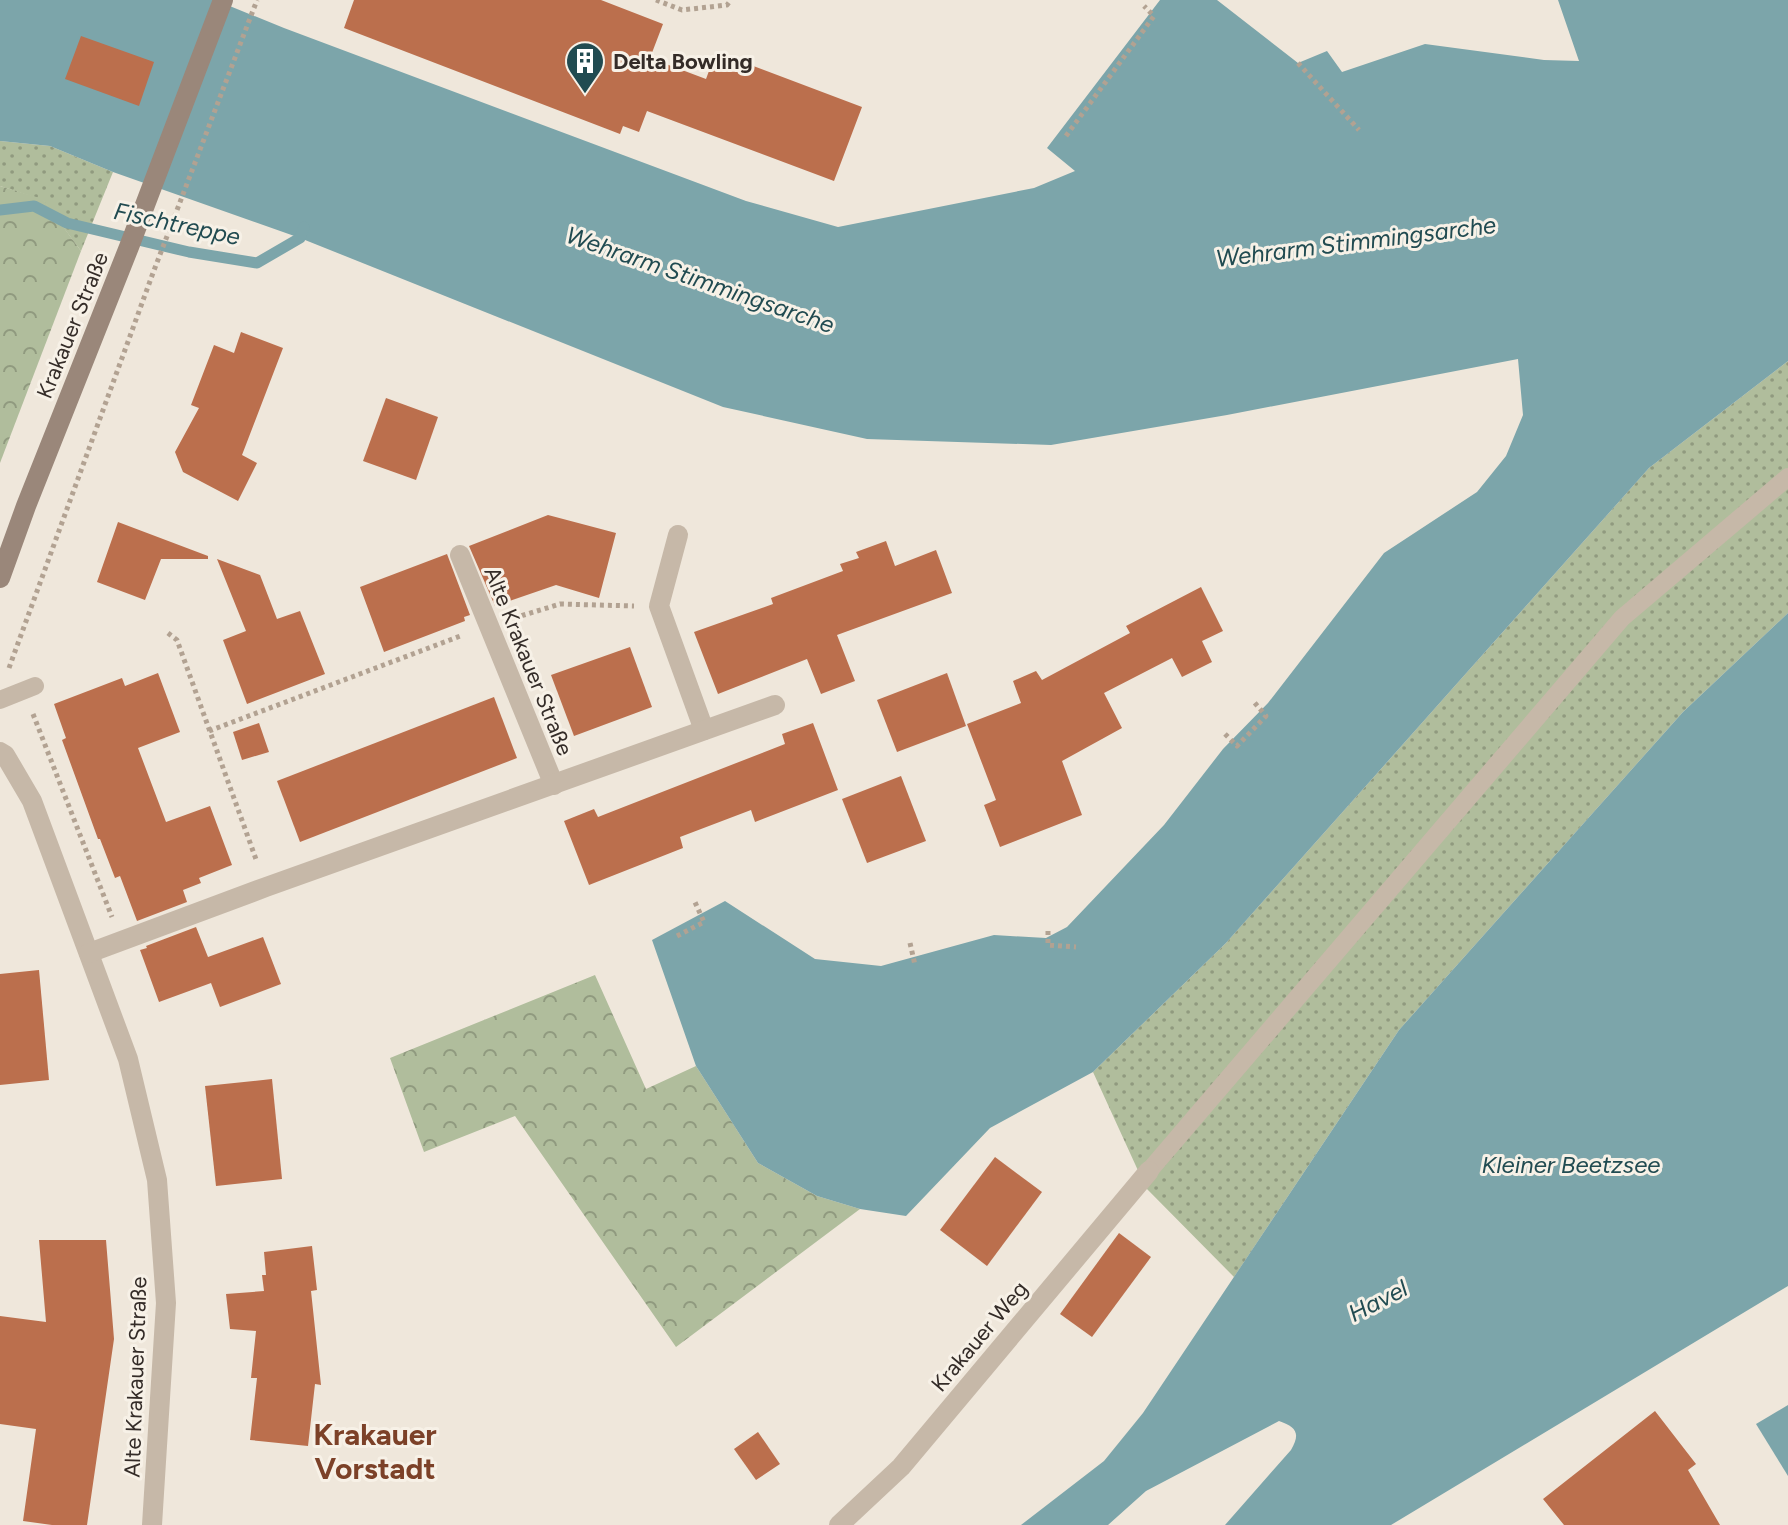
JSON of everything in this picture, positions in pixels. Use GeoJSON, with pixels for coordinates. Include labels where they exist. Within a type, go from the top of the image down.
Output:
{"type":"FeatureCollection","features":[{"type":"Feature","properties":{"kind":"main road","name":"Krakauer Straße"},"geometry":{"type":"LineString","coordinates":[[0,578],[223,0]]}},
{"type":"Feature","properties":{"kind":"street"},"geometry":{"type":"LineString","coordinates":[[678,535],[659,606],[704,730]]}},
{"type":"Feature","properties":{"kind":"street","name":"Alte Krakauer Straße"},"geometry":{"type":"LineString","coordinates":[[460,555],[554,785]]}},
{"type":"Feature","properties":{"kind":"street","name":"Alte Krakauer Straße"},"geometry":{"type":"LineString","coordinates":[[89,953],[775,705]]}},
{"type":"Feature","properties":{"kind":"street","name":"Alte Krakauer Straße"},"geometry":{"type":"LineString","coordinates":[[0,752],[5,755],[32,801],[128,1059],[157,1180],[166,1303],[152,1525]]}},
{"type":"Feature","properties":{"kind":"street","name":"Krakauer Weg"},"geometry":{"type":"LineString","coordinates":[[839,1525],[901,1467],[1149,1171]]}},
{"type":"Feature","properties":{"kind":"lane"},"geometry":{"type":"LineString","coordinates":[[1149,1171],[1622,618],[1788,477]]}},
{"type":"Feature","properties":{"kind":"lane"},"geometry":{"type":"LineString","coordinates":[[0,700],[30,688]]}},
{"type":"Feature","properties":{"kind":"path"},"geometry":{"type":"LineString","coordinates":[[5,677],[257,0]]}},
{"type":"Feature","properties":{"kind":"path"},"geometry":{"type":"LineString","coordinates":[[656,0],[682,10],[727,5],[731,0]]}},
{"type":"Feature","properties":{"kind":"path"},"geometry":{"type":"LineString","coordinates":[[1066,136],[1154,16],[1144,6]]}},
{"type":"Feature","properties":{"kind":"path"},"geometry":{"type":"LineString","coordinates":[[1298,63],[1359,130]]}},
{"type":"Feature","properties":{"kind":"path"},"geometry":{"type":"LineString","coordinates":[[488,625],[560,604],[659,606]]}},
{"type":"Feature","properties":{"kind":"path"},"geometry":{"type":"LineString","coordinates":[[168,633],[177,640],[266,887]]}},
{"type":"Feature","properties":{"kind":"path"},"geometry":{"type":"LineString","coordinates":[[209,731],[463,635]]}},
{"type":"Feature","properties":{"kind":"path"},"geometry":{"type":"LineString","coordinates":[[30,688],[121,941]]}},
{"type":"Feature","properties":{"kind":"path"},"geometry":{"type":"LineString","coordinates":[[1225,734],[1237,746],[1266,716],[1254,702]]}},
{"type":"Feature","properties":{"kind":"path"},"geometry":{"type":"LineString","coordinates":[[677,936],[704,922],[694,900]]}},
{"type":"Feature","properties":{"kind":"path"},"geometry":{"type":"LineString","coordinates":[[1048,931],[1048,945],[1076,947]]}},
{"type":"Feature","properties":{"kind":"path"},"geometry":{"type":"LineString","coordinates":[[910,943],[915,965]]}},
{"type":"Feature","properties":{"kind":"green space"},"geometry":{"type":"Polygon","coordinates":[[[0,141],[50,146],[113,172],[81,251],[43,200],[0,186],[0,141]]]}},
{"type":"Feature","properties":{"kind":"green space"},"geometry":{"type":"Polygon","coordinates":[[[0,186],[43,199],[81,251],[0,463],[0,186]]]}},
{"type":"Feature","properties":{"kind":"green space"},"geometry":{"type":"Polygon","coordinates":[[[1788,361],[1788,613],[1683,712],[1399,1030],[1234,1277],[1146,1188],[1093,1072],[1226,943],[1649,468],[1788,361]]]}},
{"type":"Feature","properties":{"kind":"green space"},"geometry":{"type":"Polygon","coordinates":[[[595,975],[646,1089],[696,1066],[758,1163],[817,1196],[860,1209],[676,1347],[515,1116],[424,1152],[390,1058],[595,975]]]}},
{"type":"Feature","properties":{"kind":"water","name":"Wehrarm Stimmingsarche"},"geometry":{"type":"Polygon","coordinates":[[[0,0],[215,0],[746,201],[838,227],[1034,188],[1075,171],[1047,148],[1160,0],[1217,0],[1298,63],[1327,51],[1342,72],[1425,44],[1544,60],[1579,61],[1558,0],[1788,0],[1788,361],[1649,468],[1226,943],[1093,1072],[990,1128],[906,1216],[860,1209],[817,1196],[758,1163],[696,1066],[652,940],[725,901],[815,959],[881,966],[994,935],[1046,938],[1067,927],[1164,825],[1223,749],[1268,703],[1384,553],[1477,492],[1506,456],[1523,415],[1518,359],[1051,445],[867,439],[723,407],[300,238],[113,172],[50,146],[0,141],[0,0]]]}},
{"type":"Feature","properties":{"kind":"water","name":"Kleiner Beetzsee"},"geometry":{"type":"Polygon","coordinates":[[[1788,613],[1788,1286],[1391,1525],[1225,1525],[1291,1450],[1296,1439],[1295,1431],[1279,1421],[1146,1491],[1108,1525],[1021,1525],[1104,1461],[1143,1413],[1399,1030],[1683,712],[1788,613]]]}},
{"type":"Feature","properties":{"kind":"water"},"geometry":{"type":"Polygon","coordinates":[[[1788,1405],[1788,1476],[1756,1424],[1788,1405]]]}},
{"type":"Feature","properties":{"kind":"building","name":"Delta Bowling"},"geometry":{"type":"Polygon","coordinates":[[[354,0],[601,0],[663,24],[650,58],[706,79],[716,52],[862,107],[834,181],[647,111],[639,132],[623,126],[620,134],[344,28],[354,0]]]}},
{"type":"Feature","properties":{"kind":"building"},"geometry":{"type":"Polygon","coordinates":[[[81,36],[154,62],[139,106],[65,79],[81,36]]]}},
{"type":"Feature","properties":{"kind":"building"},"geometry":{"type":"Polygon","coordinates":[[[241,332],[283,348],[242,455],[257,463],[238,501],[183,472],[175,452],[199,408],[191,405],[214,345],[234,353],[241,332]]]}},
{"type":"Feature","properties":{"kind":"building"},"geometry":{"type":"Polygon","coordinates":[[[386,398],[438,417],[416,480],[363,461],[386,398]]]}},
{"type":"Feature","properties":{"kind":"building"},"geometry":{"type":"Polygon","coordinates":[[[548,515],[616,533],[599,598],[556,585],[495,606],[469,546],[548,515]]]}},
{"type":"Feature","properties":{"kind":"building"},"geometry":{"type":"Polygon","coordinates":[[[118,522],[208,556],[208,559],[161,559],[145,600],[97,582],[118,522]]]}},
{"type":"Feature","properties":{"kind":"building"},"geometry":{"type":"Polygon","coordinates":[[[886,541],[895,566],[936,550],[952,593],[837,635],[855,681],[821,694],[807,659],[718,694],[694,632],[773,604],[771,598],[843,571],[840,564],[859,558],[856,552],[886,541]]]}},
{"type":"Feature","properties":{"kind":"building"},"geometry":{"type":"Polygon","coordinates":[[[447,554],[470,615],[464,617],[465,621],[384,652],[360,587],[447,554]]]}},
{"type":"Feature","properties":{"kind":"building"},"geometry":{"type":"Polygon","coordinates":[[[217,559],[260,575],[277,619],[300,611],[325,674],[247,704],[223,640],[246,631],[217,559]]]}},
{"type":"Feature","properties":{"kind":"building"},"geometry":{"type":"Polygon","coordinates":[[[1201,587],[1223,631],[1202,641],[1212,662],[1182,677],[1172,658],[1104,693],[1122,728],[1062,761],[1082,815],[1000,847],[984,805],[996,800],[967,724],[1021,703],[1013,681],[1036,671],[1042,680],[1130,633],[1126,626],[1201,587]]]}},
{"type":"Feature","properties":{"kind":"building"},"geometry":{"type":"Polygon","coordinates":[[[630,647],[652,707],[574,736],[551,675],[630,647]]]}},
{"type":"Feature","properties":{"kind":"building"},"geometry":{"type":"Polygon","coordinates":[[[158,673],[180,732],[138,748],[166,822],[210,806],[232,865],[199,878],[201,883],[183,890],[187,902],[137,921],[120,876],[115,878],[98,839],[62,740],[66,738],[54,704],[122,678],[125,686],[158,673]]]}},
{"type":"Feature","properties":{"kind":"building"},"geometry":{"type":"Polygon","coordinates":[[[947,673],[966,726],[897,752],[877,700],[947,673]]]}},
{"type":"Feature","properties":{"kind":"building"},"geometry":{"type":"Polygon","coordinates":[[[494,697],[517,758],[300,842],[277,781],[494,697]]]}},
{"type":"Feature","properties":{"kind":"building"},"geometry":{"type":"Polygon","coordinates":[[[259,723],[269,752],[242,760],[233,732],[259,723]]]}},
{"type":"Feature","properties":{"kind":"building"},"geometry":{"type":"Polygon","coordinates":[[[813,723],[838,790],[755,822],[751,810],[680,837],[683,848],[589,885],[564,821],[594,809],[598,817],[785,744],[782,734],[813,723]]]}},
{"type":"Feature","properties":{"kind":"building"},"geometry":{"type":"Polygon","coordinates":[[[901,776],[926,841],[867,863],[842,799],[901,776]]]}},
{"type":"Feature","properties":{"kind":"building"},"geometry":{"type":"Polygon","coordinates":[[[196,927],[208,957],[263,937],[281,984],[220,1007],[211,983],[159,1002],[140,950],[196,927]]]}},
{"type":"Feature","properties":{"kind":"building"},"geometry":{"type":"Polygon","coordinates":[[[39,970],[49,1080],[0,1085],[0,974],[39,970]]]}},
{"type":"Feature","properties":{"kind":"building"},"geometry":{"type":"Polygon","coordinates":[[[272,1079],[282,1179],[216,1186],[205,1086],[272,1079]]]}},
{"type":"Feature","properties":{"kind":"building"},"geometry":{"type":"Polygon","coordinates":[[[995,1157],[1042,1192],[987,1266],[940,1230],[995,1157]]]}},
{"type":"Feature","properties":{"kind":"building"},"geometry":{"type":"Polygon","coordinates":[[[1119,1233],[1151,1257],[1092,1337],[1060,1314],[1119,1233]]]}},
{"type":"Feature","properties":{"kind":"building"},"geometry":{"type":"Polygon","coordinates":[[[39,1240],[106,1240],[114,1339],[87,1525],[23,1521],[36,1429],[0,1424],[0,1316],[46,1322],[39,1240]]]}},
{"type":"Feature","properties":{"kind":"building"},"geometry":{"type":"Polygon","coordinates":[[[312,1246],[317,1290],[311,1291],[321,1385],[315,1384],[308,1446],[250,1440],[257,1378],[251,1378],[256,1331],[230,1329],[226,1294],[264,1291],[264,1252],[312,1246]]]}},
{"type":"Feature","properties":{"kind":"building"},"geometry":{"type":"Polygon","coordinates":[[[1655,1411],[1696,1464],[1688,1470],[1720,1525],[1564,1525],[1543,1499],[1655,1411]]]}},
{"type":"Feature","properties":{"kind":"building"},"geometry":{"type":"Polygon","coordinates":[[[758,1432],[780,1464],[756,1480],[734,1449],[758,1432]]]}},
{"type":"Feature","properties":{"kind":"waterway","name":"Fischtreppe"},"geometry":{"type":"LineString","coordinates":[[0,210],[34,206],[67,223],[189,252],[257,263],[300,238],[304,227]]}},
{"type":"Feature","properties":{"kind":"place","name":"Delta Bowling"},"geometry":{"type":"Point","coordinates":[585,95]}},
{"type":"Feature","properties":{"kind":"district","name":"Krakauer Vorstadt"},"geometry":{"type":"Point","coordinates":[375,1452]}},
{"type":"Feature","properties":{"kind":"water label","name":"Havel"},"geometry":{"type":"Point","coordinates":[1378,1301]}}]}
